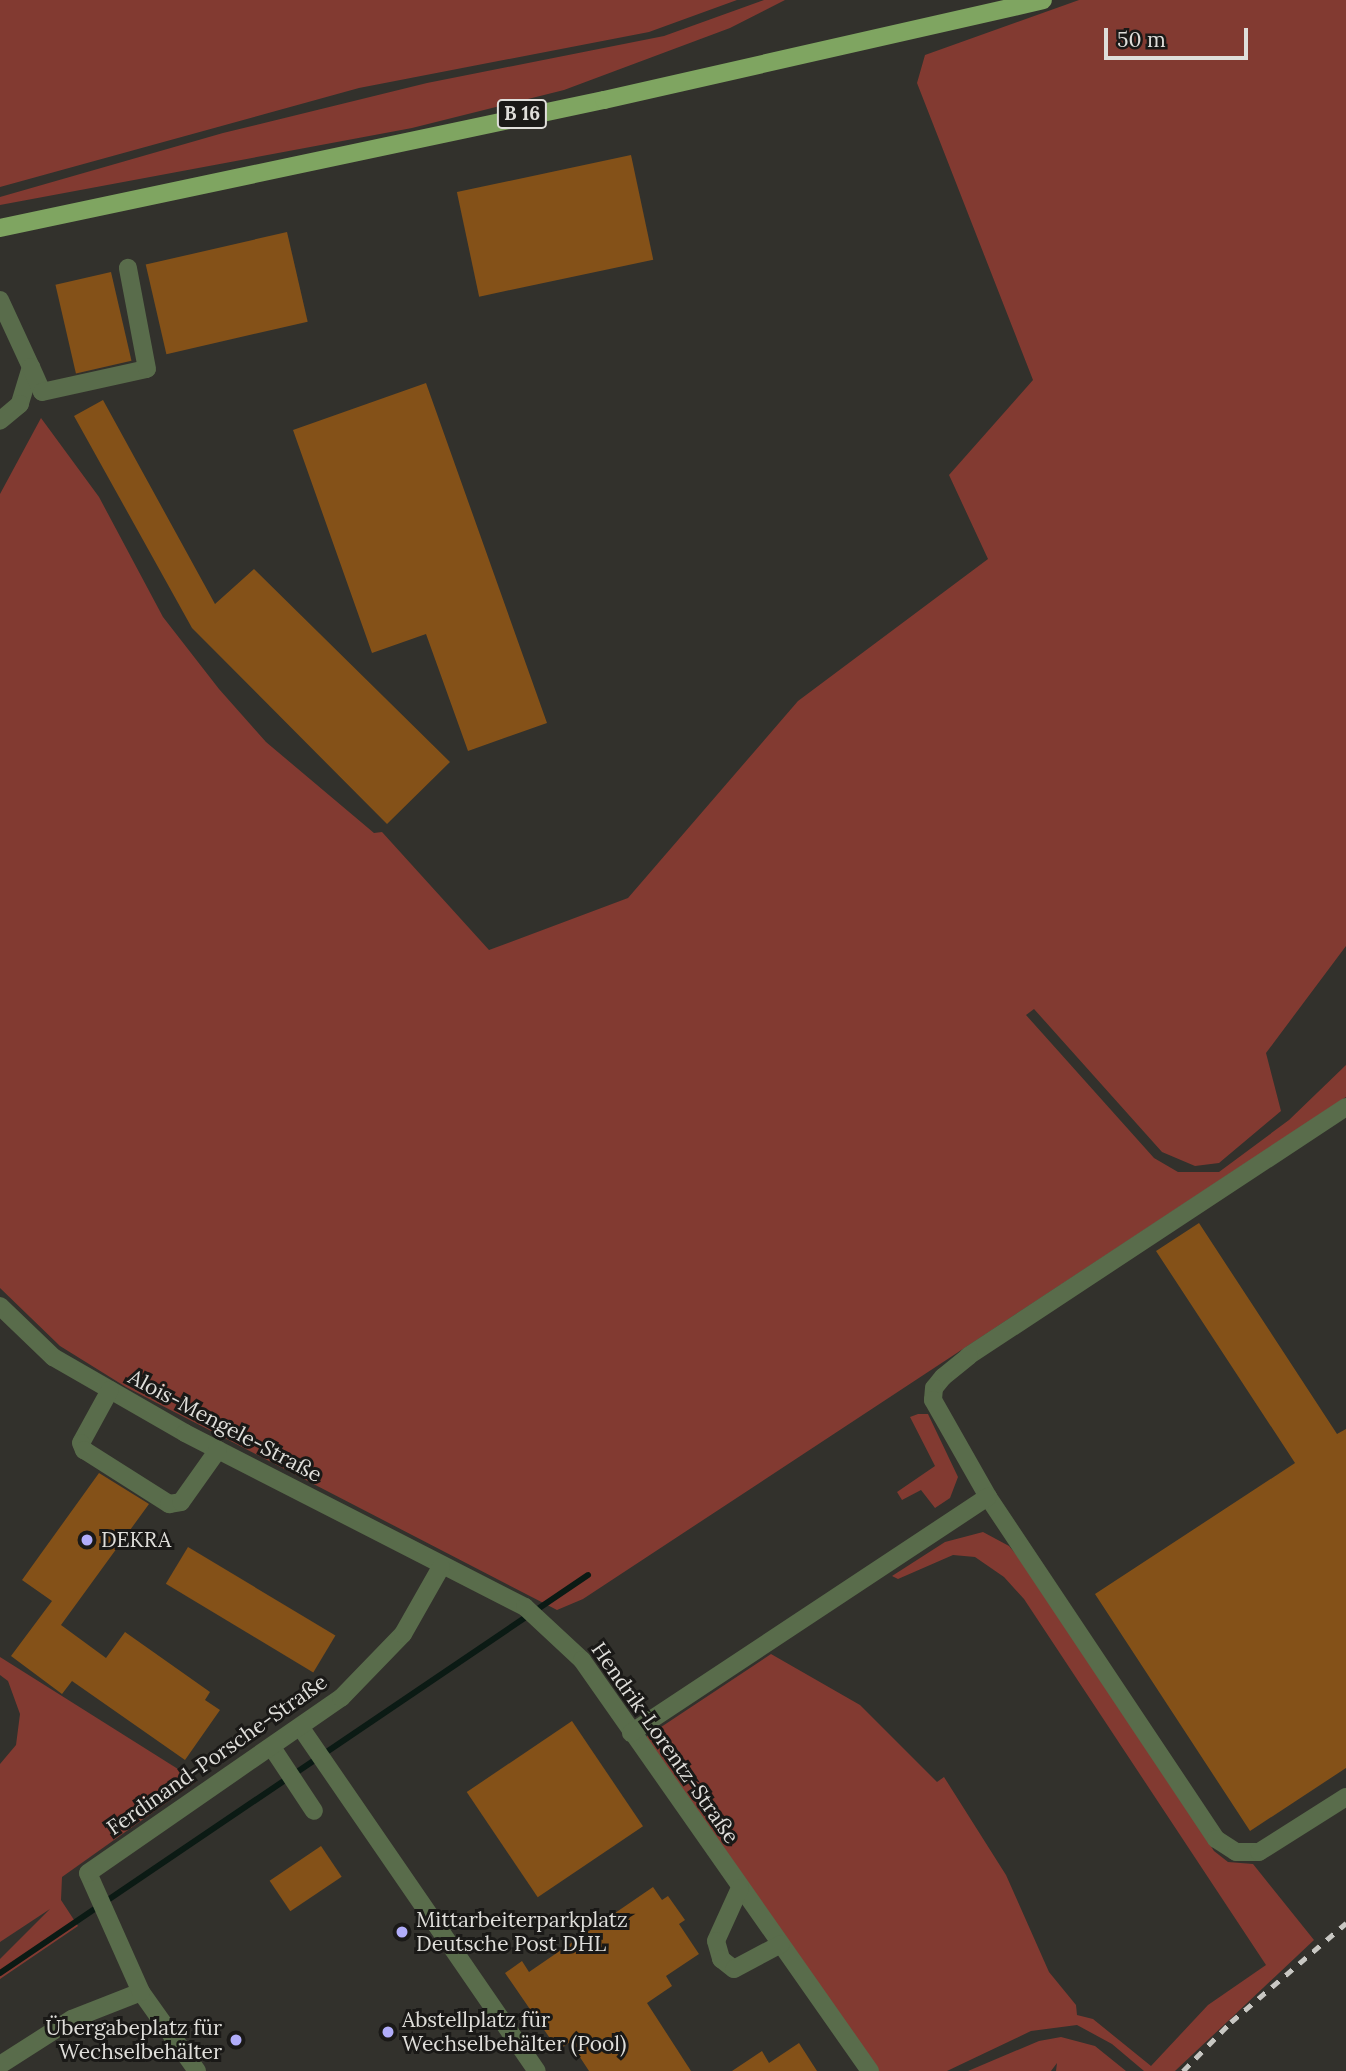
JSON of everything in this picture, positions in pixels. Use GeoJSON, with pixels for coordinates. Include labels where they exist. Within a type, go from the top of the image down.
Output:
{"type":"FeatureCollection","features":[{"type":"Feature","properties":{"kind":"main road","name":"B 16"},"geometry":{"type":"LineString","coordinates":[[0,228],[504,117],[604,100],[1043,0]]}},
{"type":"Feature","properties":{"kind":"street"},"geometry":{"type":"LineString","coordinates":[[0,300],[42,391],[147,369],[128,268]]}},
{"type":"Feature","properties":{"kind":"street"},"geometry":{"type":"LineString","coordinates":[[0,421],[20,404],[31,367]]}},
{"type":"Feature","properties":{"kind":"street"},"geometry":{"type":"LineString","coordinates":[[1346,1107],[969,1356],[943,1377],[934,1388],[933,1400],[988,1497],[1216,1839],[1228,1849],[1259,1852],[1346,1797]]}},
{"type":"Feature","properties":{"kind":"street","name":"Alois-Mengele-Straße"},"geometry":{"type":"LineString","coordinates":[[0,1306],[53,1357],[218,1450],[441,1567]]}},
{"type":"Feature","properties":{"kind":"street"},"geometry":{"type":"LineString","coordinates":[[110,1390],[81,1443],[84,1450],[169,1504],[181,1503],[218,1450]]}},
{"type":"Feature","properties":{"kind":"street"},"geometry":{"type":"LineString","coordinates":[[631,1733],[988,1497]]}},
{"type":"Feature","properties":{"kind":"street","name":"Ferdinand-Porsche-Straße"},"geometry":{"type":"LineString","coordinates":[[141,1992],[88,1873],[273,1749],[341,1698],[403,1634],[441,1567]]}},
{"type":"Feature","properties":{"kind":"street","name":"Hendrik-Lorentz-Straße"},"geometry":{"type":"LineString","coordinates":[[441,1567],[525,1607],[582,1660],[870,2071]]}},
{"type":"Feature","properties":{"kind":"street"},"geometry":{"type":"LineString","coordinates":[[301,1728],[537,2071]]}},
{"type":"Feature","properties":{"kind":"street"},"geometry":{"type":"LineString","coordinates":[[273,1749],[314,1811]]}},
{"type":"Feature","properties":{"kind":"street"},"geometry":{"type":"LineString","coordinates":[[740,1888],[716,1941],[721,1959],[734,1969],[781,1944]]}},
{"type":"Feature","properties":{"kind":"street"},"geometry":{"type":"LineString","coordinates":[[0,2065],[72,2019],[141,1992],[197,2071]]}},
{"type":"Feature","properties":{"kind":"shaded area"},"geometry":{"type":"Polygon","coordinates":[[[0,0],[737,0],[649,32],[359,88],[0,187],[0,0]]]}},
{"type":"Feature","properties":{"kind":"shaded area"},"geometry":{"type":"Polygon","coordinates":[[[764,0],[785,0],[730,28],[564,90],[412,128],[0,205],[0,197],[223,133],[427,83],[664,36],[764,0]]]}},
{"type":"Feature","properties":{"kind":"shaded area"},"geometry":{"type":"Polygon","coordinates":[[[1079,0],[1346,0],[1346,946],[1266,1053],[1281,1111],[1219,1163],[1195,1166],[1162,1152],[1034,1009],[1026,1015],[1154,1158],[1178,1172],[1219,1172],[1289,1120],[1346,1065],[1346,1097],[583,1599],[557,1610],[126,1387],[60,1346],[0,1288],[0,494],[41,418],[99,497],[163,617],[219,689],[266,742],[374,833],[382,832],[489,950],[628,898],[798,701],[988,559],[949,475],[1033,380],[917,83],[925,55],[1079,0]]]}},
{"type":"Feature","properties":{"kind":"shaded area"},"geometry":{"type":"Polygon","coordinates":[[[928,1414],[958,1477],[950,1498],[935,1508],[921,1490],[902,1500],[897,1492],[935,1466],[910,1417],[928,1414]]]}},
{"type":"Feature","properties":{"kind":"shaded area"},"geometry":{"type":"Polygon","coordinates":[[[983,1532],[1009,1546],[1031,1572],[1214,1851],[1228,1862],[1253,1864],[1314,1940],[1175,2071],[1144,2071],[1112,2044],[1077,2025],[1031,2031],[947,2071],[879,2071],[646,1737],[771,1654],[860,1705],[937,1782],[944,1777],[1006,1875],[1049,1972],[1076,2005],[1077,2015],[1093,2019],[1151,2066],[1208,2005],[1266,1965],[1024,1599],[1004,1577],[975,1557],[953,1555],[898,1579],[892,1576],[945,1542],[983,1532]]]}},
{"type":"Feature","properties":{"kind":"shaded area"},"geometry":{"type":"Polygon","coordinates":[[[0,1657],[197,1781],[62,1877],[61,1900],[78,1926],[0,1979],[0,1959],[50,1909],[0,1942],[0,1764],[16,1745],[20,1714],[8,1681],[0,1675],[0,1657]]]}},
{"type":"Feature","properties":{"kind":"shaded area"},"geometry":{"type":"Polygon","coordinates":[[[1061,2037],[1095,2046],[1126,2071],[1056,2071],[1057,2063],[1051,2071],[968,2071],[1039,2041],[1061,2037]]]}},
{"type":"Feature","properties":{"kind":"building"},"geometry":{"type":"Polygon","coordinates":[[[631,155],[653,260],[479,297],[457,192],[631,155]]]}},
{"type":"Feature","properties":{"kind":"building"},"geometry":{"type":"Polygon","coordinates":[[[287,232],[308,322],[166,354],[146,265],[287,232]]]}},
{"type":"Feature","properties":{"kind":"building"},"geometry":{"type":"Polygon","coordinates":[[[111,272],[131,361],[76,373],[55,285],[111,272]]]}},
{"type":"Feature","properties":{"kind":"building"},"geometry":{"type":"Polygon","coordinates":[[[426,383],[547,723],[468,751],[426,634],[372,653],[293,430],[426,383]]]}},
{"type":"Feature","properties":{"kind":"building"},"geometry":{"type":"Polygon","coordinates":[[[103,400],[215,604],[254,569],[450,762],[387,824],[192,628],[74,416],[103,400]]]}},
{"type":"Feature","properties":{"kind":"building"},"geometry":{"type":"Polygon","coordinates":[[[1199,1223],[1337,1434],[1346,1429],[1346,1768],[1250,1831],[1095,1594],[1295,1463],[1156,1251],[1199,1223]]]}},
{"type":"Feature","properties":{"kind":"building"},"geometry":{"type":"Polygon","coordinates":[[[99,1473],[149,1504],[61,1625],[106,1658],[125,1632],[210,1692],[205,1700],[220,1710],[185,1760],[72,1681],[62,1694],[11,1656],[52,1601],[22,1580],[99,1473]]]}},
{"type":"Feature","properties":{"kind":"building"},"geometry":{"type":"Polygon","coordinates":[[[188,1547],[335,1636],[313,1672],[166,1584],[188,1547]]]}},
{"type":"Feature","properties":{"kind":"building"},"geometry":{"type":"Polygon","coordinates":[[[572,1721],[643,1826],[538,1897],[467,1792],[572,1721]]]}},
{"type":"Feature","properties":{"kind":"building"},"geometry":{"type":"Polygon","coordinates":[[[321,1846],[342,1877],[290,1911],[270,1881],[321,1846]]]}},
{"type":"Feature","properties":{"kind":"building"},"geometry":{"type":"Polygon","coordinates":[[[653,1887],[662,1900],[668,1896],[685,1920],[679,1924],[699,1954],[666,1976],[672,1986],[647,2003],[691,2071],[589,2071],[570,2042],[558,2050],[505,1973],[522,1961],[529,1972],[653,1887]]]}},
{"type":"Feature","properties":{"kind":"building"},"geometry":{"type":"Polygon","coordinates":[[[799,2043],[817,2071],[732,2071],[762,2051],[769,2063],[799,2043]]]}},
{"type":"Feature","properties":{"kind":"waterway"},"geometry":{"type":"LineString","coordinates":[[0,1973],[588,1575]]}},
{"type":"Feature","properties":{"kind":"railway"},"geometry":{"type":"LineString","coordinates":[[1183,2071],[1231,2022],[1346,1923]]}},
{"type":"Feature","properties":{"kind":"place","name":"DEKRA"},"geometry":{"type":"Point","coordinates":[87,1540]}},
{"type":"Feature","properties":{"kind":"place","name":"Mittarbeiterparkplatz Deutsche Post DHL"},"geometry":{"type":"Point","coordinates":[402,1932]}},
{"type":"Feature","properties":{"kind":"place","name":"Abstellplatz für Wechselbehälter (Pool)"},"geometry":{"type":"Point","coordinates":[388,2032]}},
{"type":"Feature","properties":{"kind":"place","name":"Übergabeplatz für Wechselbehälter"},"geometry":{"type":"Point","coordinates":[236,2040]}}]}
